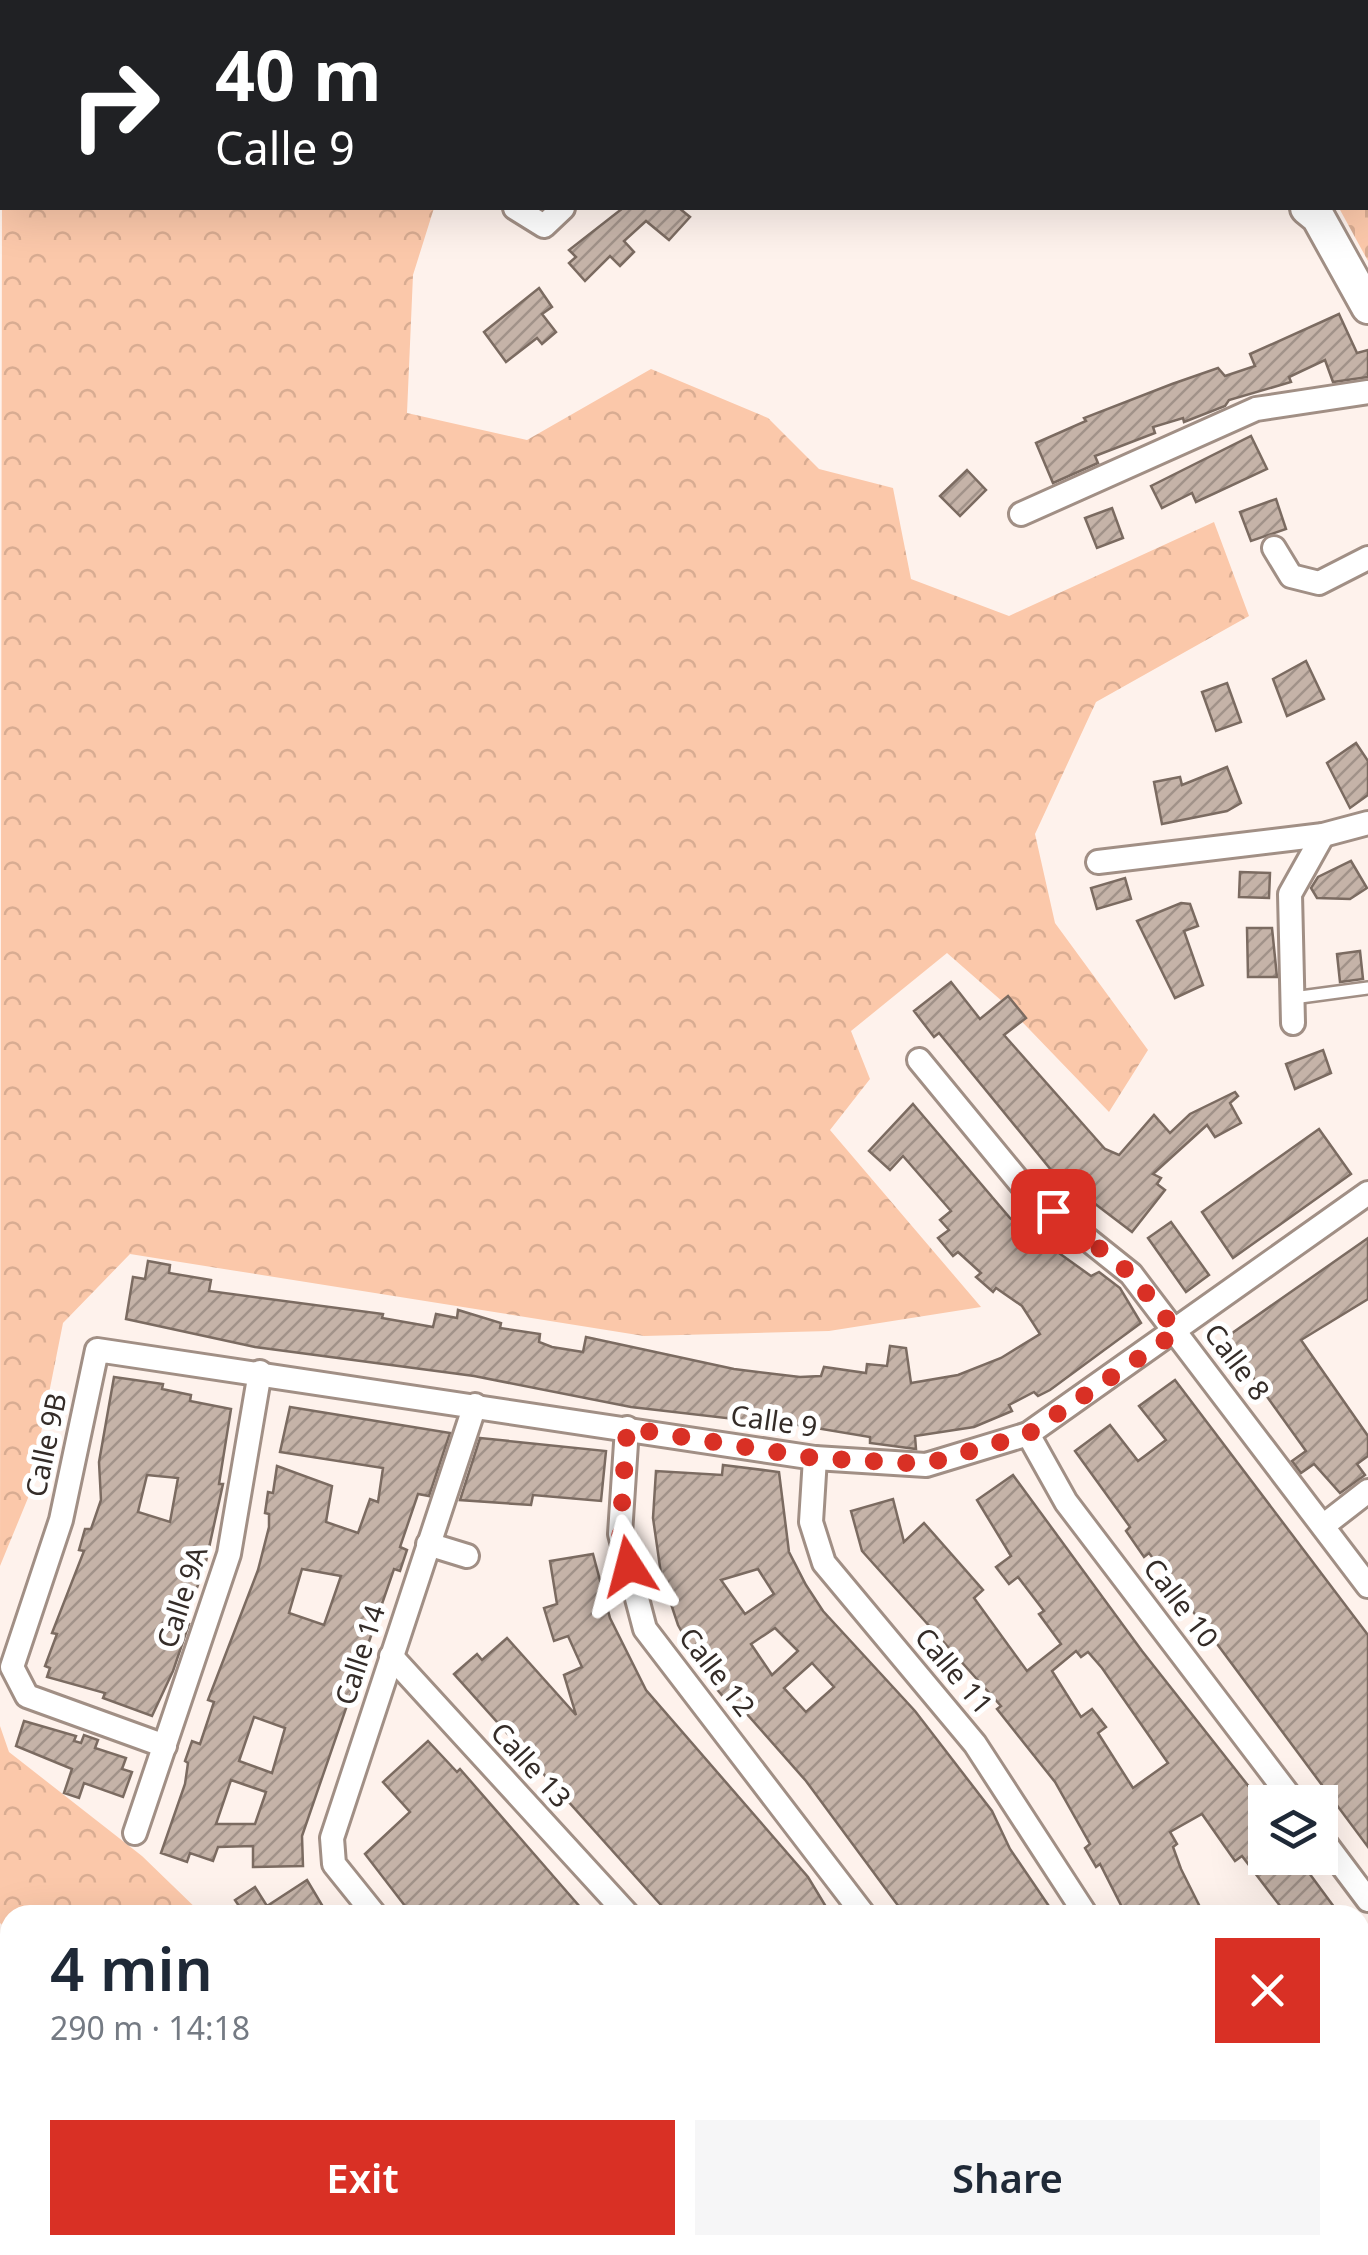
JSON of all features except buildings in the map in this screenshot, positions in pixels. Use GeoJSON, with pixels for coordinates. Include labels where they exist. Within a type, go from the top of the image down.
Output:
{"type":"FeatureCollection","features":[{"type":"Feature","properties":{"kind":"street"},"geometry":{"type":"LineString","coordinates":[[518,210],[544,226],[561,210]]}},
{"type":"Feature","properties":{"kind":"street"},"geometry":{"type":"LineString","coordinates":[[1309,210],[1318,218],[1368,307]]}},
{"type":"Feature","properties":{"kind":"street"},"geometry":{"type":"LineString","coordinates":[[1021,514],[1256,408],[1368,392]]}},
{"type":"Feature","properties":{"kind":"street"},"geometry":{"type":"LineString","coordinates":[[1274,548],[1291,576],[1320,583],[1368,558]]}},
{"type":"Feature","properties":{"kind":"street"},"geometry":{"type":"LineString","coordinates":[[1098,862],[1323,835],[1368,823]]}},
{"type":"Feature","properties":{"kind":"street"},"geometry":{"type":"LineString","coordinates":[[1293,1022],[1290,894],[1323,835]]}},
{"type":"Feature","properties":{"kind":"street","name":"Calle 8"},"geometry":{"type":"LineString","coordinates":[[919,1060],[1026,1190],[1131,1274],[1368,1586]]}},
{"type":"Feature","properties":{"kind":"street","name":"Calle 9"},"geometry":{"type":"LineString","coordinates":[[96,1350],[814,1458],[926,1464],[1028,1434],[1368,1193]]}},
{"type":"Feature","properties":{"kind":"street","name":"Calle 9B"},"geometry":{"type":"LineString","coordinates":[[96,1350],[61,1520],[12,1667],[27,1696],[165,1746]]}},
{"type":"Feature","properties":{"kind":"street","name":"Calle 9A"},"geometry":{"type":"LineString","coordinates":[[136,1834],[229,1554],[260,1372]]}},
{"type":"Feature","properties":{"kind":"street","name":"Calle 14"},"geometry":{"type":"LineString","coordinates":[[367,1905],[334,1864],[332,1838],[476,1405]]}},
{"type":"Feature","properties":{"kind":"street","name":"Calle 12"},"geometry":{"type":"LineString","coordinates":[[627,1428],[620,1534],[646,1629],[856,1905]]}},
{"type":"Feature","properties":{"kind":"street","name":"Calle 10"},"geometry":{"type":"LineString","coordinates":[[1028,1434],[1066,1502],[1281,1785]]}},
{"type":"Feature","properties":{"kind":"street","name":"Calle 11"},"geometry":{"type":"LineString","coordinates":[[814,1458],[811,1522],[824,1562],[975,1744],[1080,1905]]}},
{"type":"Feature","properties":{"kind":"street"},"geometry":{"type":"LineString","coordinates":[[1323,1526],[1368,1491]]}},
{"type":"Feature","properties":{"kind":"street"},"geometry":{"type":"LineString","coordinates":[[428,1544],[467,1556]]}},
{"type":"Feature","properties":{"kind":"street","name":"Calle 13"},"geometry":{"type":"LineString","coordinates":[[391,1656],[619,1905]]}},
{"type":"Feature","properties":{"kind":"street"},"geometry":{"type":"LineString","coordinates":[[1338,1860],[1368,1900]]}},
{"type":"Feature","properties":{"kind":"lane"},"geometry":{"type":"LineString","coordinates":[[1292,998],[1368,988]]}},
{"type":"Feature","properties":{"kind":"green space"},"geometry":{"type":"Polygon","coordinates":[[[2,210],[433,210],[413,275],[407,413],[527,440],[651,369],[768,418],[819,469],[893,488],[911,579],[1009,616],[1214,522],[1249,616],[1096,702],[1035,834],[1055,923],[1148,1050],[1109,1112],[1003,1002],[947,953],[851,1031],[870,1079],[830,1130],[981,1307],[829,1331],[644,1336],[130,1254],[63,1323],[28,1498],[0,1566],[2,210]]]}},
{"type":"Feature","properties":{"kind":"green space"},"geometry":{"type":"Polygon","coordinates":[[[1340,210],[1368,210],[1368,261],[1340,210]]]}},
{"type":"Feature","properties":{"kind":"green space"},"geometry":{"type":"Polygon","coordinates":[[[0,1726],[9,1752],[142,1856],[193,1905],[0,1905],[0,1726]]]}},
{"type":"Feature","properties":{"kind":"route"},"geometry":{"type":"LineString","coordinates":[[629,1566],[620,1534],[627,1428],[814,1458],[926,1464],[1028,1434],[1177,1332],[1131,1274],[1053,1211]]}}]}
